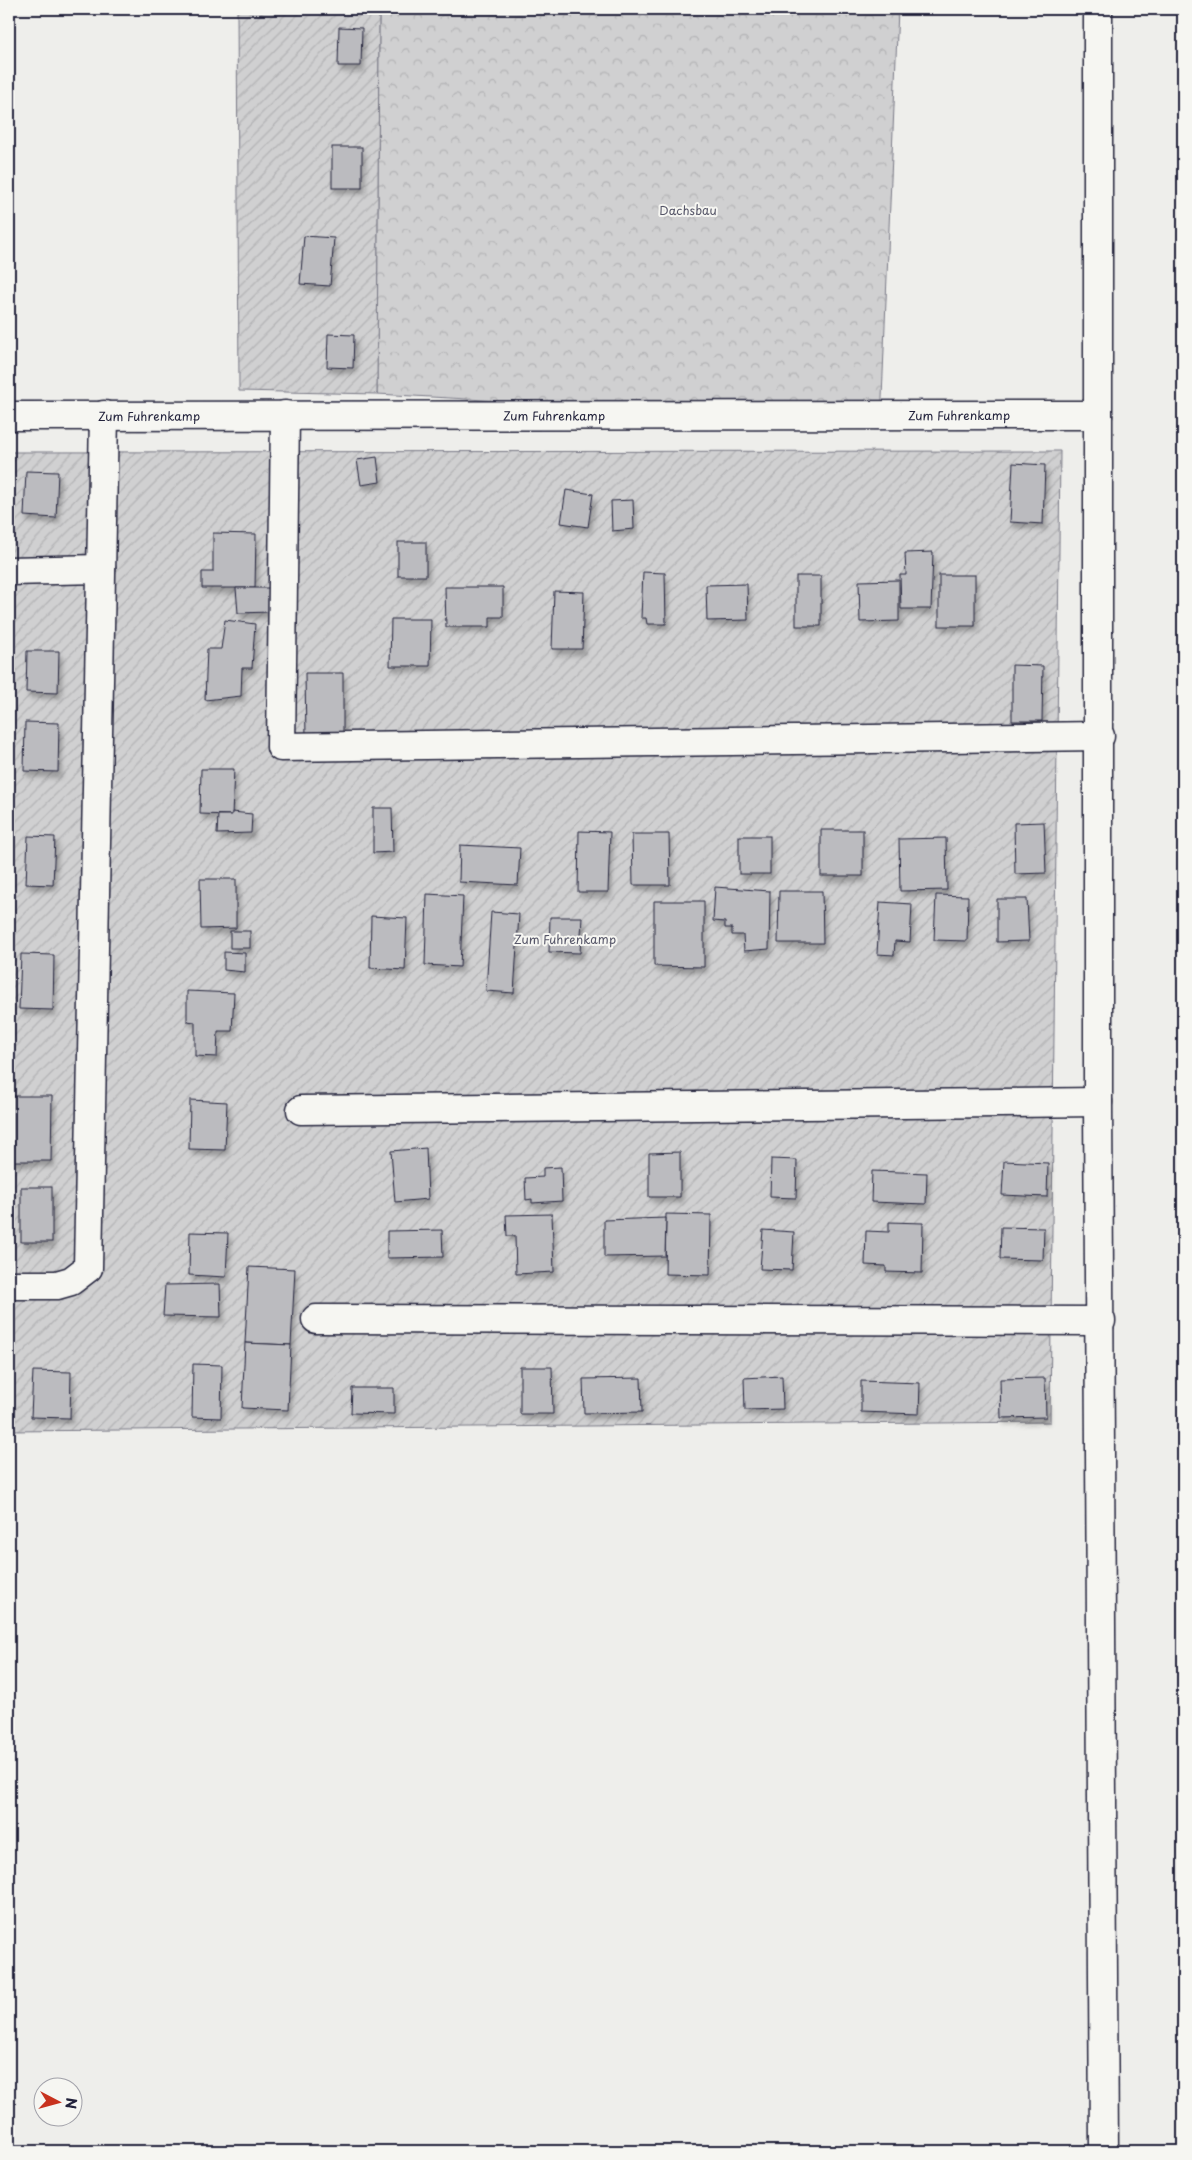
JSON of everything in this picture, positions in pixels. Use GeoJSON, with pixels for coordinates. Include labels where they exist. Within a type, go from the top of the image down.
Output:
{"type":"FeatureCollection","features":[{"type":"Feature","properties":{"kind":"street"},"geometry":{"type":"LineString","coordinates":[[1098,9],[1100,736],[1098,1102],[1101,1321],[1104,2151]]}},
{"type":"Feature","properties":{"kind":"street"},"geometry":{"type":"LineString","coordinates":[[285,415],[281,747],[1100,736]]}},
{"type":"Feature","properties":{"kind":"street","name":"Zum Fuhrenkamp"},"geometry":{"type":"LineString","coordinates":[[9,416],[1098,415]]}},
{"type":"Feature","properties":{"kind":"street"},"geometry":{"type":"LineString","coordinates":[[9,1285],[57,1285],[71,1280],[88,1268],[104,416]]}},
{"type":"Feature","properties":{"kind":"street"},"geometry":{"type":"LineString","coordinates":[[9,571],[101,570]]}},
{"type":"Feature","properties":{"kind":"street"},"geometry":{"type":"LineString","coordinates":[[301,1110],[1098,1102]]}},
{"type":"Feature","properties":{"kind":"street"},"geometry":{"type":"LineString","coordinates":[[316,1319],[1101,1321]]}},
{"type":"Feature","properties":{"kind":"green space"},"geometry":{"type":"Polygon","coordinates":[[[237,9],[379,9],[377,394],[239,391],[237,9]]]}},
{"type":"Feature","properties":{"kind":"green space","name":"Dachsbau"},"geometry":{"type":"Polygon","coordinates":[[[379,9],[898,9],[881,422],[377,394],[379,9]]]}},
{"type":"Feature","properties":{"kind":"green space","name":"Zum Fuhrenkamp"},"geometry":{"type":"Polygon","coordinates":[[[1060,451],[1050,1422],[9,1431],[9,452],[1060,451]]]}},
{"type":"Feature","properties":{"kind":"building"},"geometry":{"type":"Polygon","coordinates":[[[339,27],[362,28],[361,66],[338,66],[339,27]]]}},
{"type":"Feature","properties":{"kind":"building"},"geometry":{"type":"Polygon","coordinates":[[[332,147],[362,147],[362,188],[332,188],[332,147]]]}},
{"type":"Feature","properties":{"kind":"building"},"geometry":{"type":"Polygon","coordinates":[[[304,236],[334,238],[330,286],[300,284],[304,236]]]}},
{"type":"Feature","properties":{"kind":"building"},"geometry":{"type":"Polygon","coordinates":[[[328,334],[354,335],[353,368],[327,367],[328,334]]]}},
{"type":"Feature","properties":{"kind":"building"},"geometry":{"type":"Polygon","coordinates":[[[377,457],[380,482],[361,485],[357,460],[377,457]]]}},
{"type":"Feature","properties":{"kind":"building"},"geometry":{"type":"Polygon","coordinates":[[[1013,463],[1045,465],[1043,524],[1010,522],[1013,463]]]}},
{"type":"Feature","properties":{"kind":"building"},"geometry":{"type":"Polygon","coordinates":[[[26,471],[58,472],[56,518],[24,516],[26,471]]]}},
{"type":"Feature","properties":{"kind":"building"},"geometry":{"type":"Polygon","coordinates":[[[566,490],[593,494],[588,527],[561,523],[566,490]]]}},
{"type":"Feature","properties":{"kind":"building"},"geometry":{"type":"Polygon","coordinates":[[[633,500],[634,529],[612,531],[611,501],[633,500]]]}},
{"type":"Feature","properties":{"kind":"building"},"geometry":{"type":"Polygon","coordinates":[[[213,533],[256,534],[255,588],[202,588],[202,572],[213,572],[213,533]]]}},
{"type":"Feature","properties":{"kind":"building"},"geometry":{"type":"Polygon","coordinates":[[[398,542],[426,542],[426,576],[398,576],[398,542]]]}},
{"type":"Feature","properties":{"kind":"building"},"geometry":{"type":"Polygon","coordinates":[[[933,552],[931,609],[901,609],[900,575],[906,575],[905,553],[933,552]]]}},
{"type":"Feature","properties":{"kind":"building"},"geometry":{"type":"Polygon","coordinates":[[[643,572],[665,573],[666,624],[647,624],[646,618],[641,618],[643,572]]]}},
{"type":"Feature","properties":{"kind":"building"},"geometry":{"type":"Polygon","coordinates":[[[939,575],[975,575],[975,626],[939,626],[939,575]]]}},
{"type":"Feature","properties":{"kind":"building"},"geometry":{"type":"Polygon","coordinates":[[[796,576],[821,576],[821,626],[796,626],[796,576]]]}},
{"type":"Feature","properties":{"kind":"building"},"geometry":{"type":"Polygon","coordinates":[[[899,580],[899,621],[860,622],[859,581],[899,580]]]}},
{"type":"Feature","properties":{"kind":"building"},"geometry":{"type":"Polygon","coordinates":[[[747,584],[748,620],[707,621],[706,585],[747,584]]]}},
{"type":"Feature","properties":{"kind":"building"},"geometry":{"type":"Polygon","coordinates":[[[445,587],[503,587],[503,617],[490,617],[490,627],[446,627],[445,587]]]}},
{"type":"Feature","properties":{"kind":"building"},"geometry":{"type":"Polygon","coordinates":[[[236,588],[270,588],[270,612],[238,613],[236,588]]]}},
{"type":"Feature","properties":{"kind":"building"},"geometry":{"type":"Polygon","coordinates":[[[554,591],[584,592],[582,649],[552,649],[554,591]]]}},
{"type":"Feature","properties":{"kind":"building"},"geometry":{"type":"Polygon","coordinates":[[[391,619],[431,619],[430,666],[390,666],[391,619]]]}},
{"type":"Feature","properties":{"kind":"building"},"geometry":{"type":"Polygon","coordinates":[[[225,620],[255,624],[252,668],[242,668],[241,696],[205,700],[207,649],[221,649],[225,620]]]}},
{"type":"Feature","properties":{"kind":"building"},"geometry":{"type":"Polygon","coordinates":[[[27,651],[59,651],[58,693],[26,692],[27,651]]]}},
{"type":"Feature","properties":{"kind":"building"},"geometry":{"type":"Polygon","coordinates":[[[1012,665],[1043,666],[1042,721],[1012,721],[1012,665]]]}},
{"type":"Feature","properties":{"kind":"building"},"geometry":{"type":"Polygon","coordinates":[[[305,673],[343,673],[343,738],[306,738],[305,673]]]}},
{"type":"Feature","properties":{"kind":"building"},"geometry":{"type":"Polygon","coordinates":[[[25,722],[59,723],[58,772],[24,771],[25,722]]]}},
{"type":"Feature","properties":{"kind":"building"},"geometry":{"type":"Polygon","coordinates":[[[201,769],[234,769],[232,815],[200,814],[201,769]]]}},
{"type":"Feature","properties":{"kind":"building"},"geometry":{"type":"Polygon","coordinates":[[[373,808],[392,808],[393,852],[373,853],[373,808]]]}},
{"type":"Feature","properties":{"kind":"building"},"geometry":{"type":"Polygon","coordinates":[[[232,812],[252,814],[251,833],[217,834],[218,815],[232,815],[232,812]]]}},
{"type":"Feature","properties":{"kind":"building"},"geometry":{"type":"Polygon","coordinates":[[[1044,822],[1046,873],[1015,874],[1014,823],[1044,822]]]}},
{"type":"Feature","properties":{"kind":"building"},"geometry":{"type":"Polygon","coordinates":[[[821,830],[863,830],[863,876],[821,876],[821,830]]]}},
{"type":"Feature","properties":{"kind":"building"},"geometry":{"type":"Polygon","coordinates":[[[579,831],[610,832],[608,892],[578,892],[579,831]]]}},
{"type":"Feature","properties":{"kind":"building"},"geometry":{"type":"Polygon","coordinates":[[[632,834],[669,834],[670,885],[633,885],[632,834]]]}},
{"type":"Feature","properties":{"kind":"building"},"geometry":{"type":"Polygon","coordinates":[[[28,836],[55,837],[53,885],[26,884],[28,836]]]}},
{"type":"Feature","properties":{"kind":"building"},"geometry":{"type":"Polygon","coordinates":[[[739,836],[770,836],[770,874],[739,874],[739,836]]]}},
{"type":"Feature","properties":{"kind":"building"},"geometry":{"type":"Polygon","coordinates":[[[946,838],[947,890],[900,891],[899,839],[946,838]]]}},
{"type":"Feature","properties":{"kind":"building"},"geometry":{"type":"Polygon","coordinates":[[[460,845],[520,848],[518,885],[459,882],[460,845]]]}},
{"type":"Feature","properties":{"kind":"building"},"geometry":{"type":"Polygon","coordinates":[[[200,879],[236,879],[236,928],[201,929],[200,879]]]}},
{"type":"Feature","properties":{"kind":"building"},"geometry":{"type":"Polygon","coordinates":[[[715,887],[770,891],[769,949],[744,951],[743,935],[732,935],[732,928],[725,928],[725,922],[713,921],[715,887]]]}},
{"type":"Feature","properties":{"kind":"building"},"geometry":{"type":"Polygon","coordinates":[[[779,891],[822,891],[823,943],[778,943],[779,891]]]}},
{"type":"Feature","properties":{"kind":"building"},"geometry":{"type":"Polygon","coordinates":[[[427,894],[463,896],[460,967],[425,965],[427,894]]]}},
{"type":"Feature","properties":{"kind":"building"},"geometry":{"type":"Polygon","coordinates":[[[936,895],[968,896],[967,941],[934,940],[936,895]]]}},
{"type":"Feature","properties":{"kind":"building"},"geometry":{"type":"Polygon","coordinates":[[[997,899],[1027,899],[1029,941],[997,942],[997,899]]]}},
{"type":"Feature","properties":{"kind":"building"},"geometry":{"type":"Polygon","coordinates":[[[654,901],[704,901],[704,967],[654,966],[654,901]]]}},
{"type":"Feature","properties":{"kind":"building"},"geometry":{"type":"Polygon","coordinates":[[[880,902],[912,904],[910,942],[895,941],[894,955],[877,954],[880,902]]]}},
{"type":"Feature","properties":{"kind":"building"},"geometry":{"type":"Polygon","coordinates":[[[491,912],[519,914],[514,993],[486,991],[491,912]]]}},
{"type":"Feature","properties":{"kind":"building"},"geometry":{"type":"Polygon","coordinates":[[[371,916],[407,918],[405,970],[370,968],[371,916]]]}},
{"type":"Feature","properties":{"kind":"building"},"geometry":{"type":"Polygon","coordinates":[[[550,917],[582,917],[580,953],[549,952],[550,917]]]}},
{"type":"Feature","properties":{"kind":"building"},"geometry":{"type":"Polygon","coordinates":[[[230,931],[250,931],[250,948],[230,948],[230,931]]]}},
{"type":"Feature","properties":{"kind":"building"},"geometry":{"type":"Polygon","coordinates":[[[224,952],[245,953],[245,972],[224,970],[224,952]]]}},
{"type":"Feature","properties":{"kind":"building"},"geometry":{"type":"Polygon","coordinates":[[[21,954],[54,955],[53,1010],[19,1009],[21,954]]]}},
{"type":"Feature","properties":{"kind":"building"},"geometry":{"type":"Polygon","coordinates":[[[187,991],[234,993],[232,1031],[218,1031],[217,1057],[195,1056],[195,1022],[187,1021],[187,991]]]}},
{"type":"Feature","properties":{"kind":"building"},"geometry":{"type":"Polygon","coordinates":[[[9,1096],[52,1096],[51,1161],[9,1161],[9,1096]]]}},
{"type":"Feature","properties":{"kind":"building"},"geometry":{"type":"Polygon","coordinates":[[[190,1100],[227,1102],[225,1150],[189,1149],[190,1100]]]}},
{"type":"Feature","properties":{"kind":"building"},"geometry":{"type":"Polygon","coordinates":[[[426,1148],[428,1199],[395,1202],[391,1151],[426,1148]]]}},
{"type":"Feature","properties":{"kind":"building"},"geometry":{"type":"Polygon","coordinates":[[[680,1152],[680,1197],[649,1197],[649,1153],[680,1152]]]}},
{"type":"Feature","properties":{"kind":"building"},"geometry":{"type":"Polygon","coordinates":[[[771,1159],[797,1160],[796,1198],[770,1197],[771,1159]]]}},
{"type":"Feature","properties":{"kind":"building"},"geometry":{"type":"Polygon","coordinates":[[[1004,1161],[1048,1163],[1047,1197],[1002,1195],[1004,1161]]]}},
{"type":"Feature","properties":{"kind":"building"},"geometry":{"type":"Polygon","coordinates":[[[561,1167],[562,1201],[532,1203],[532,1199],[526,1200],[525,1178],[543,1177],[543,1168],[561,1167]]]}},
{"type":"Feature","properties":{"kind":"building"},"geometry":{"type":"Polygon","coordinates":[[[872,1171],[927,1173],[926,1204],[871,1202],[872,1171]]]}},
{"type":"Feature","properties":{"kind":"building"},"geometry":{"type":"Polygon","coordinates":[[[21,1187],[52,1187],[52,1242],[21,1242],[21,1187]]]}},
{"type":"Feature","properties":{"kind":"building"},"geometry":{"type":"Polygon","coordinates":[[[552,1214],[554,1272],[516,1274],[515,1236],[507,1236],[506,1215],[552,1214]]]}},
{"type":"Feature","properties":{"kind":"building"},"geometry":{"type":"Polygon","coordinates":[[[666,1214],[711,1215],[710,1275],[665,1274],[666,1214]]]}},
{"type":"Feature","properties":{"kind":"building"},"geometry":{"type":"Polygon","coordinates":[[[666,1218],[665,1256],[604,1257],[604,1220],[666,1218]]]}},
{"type":"Feature","properties":{"kind":"building"},"geometry":{"type":"Polygon","coordinates":[[[889,1222],[923,1223],[922,1273],[886,1272],[886,1266],[865,1265],[866,1231],[889,1232],[889,1222]]]}},
{"type":"Feature","properties":{"kind":"building"},"geometry":{"type":"Polygon","coordinates":[[[1001,1227],[1044,1228],[1043,1260],[1000,1259],[1001,1227]]]}},
{"type":"Feature","properties":{"kind":"building"},"geometry":{"type":"Polygon","coordinates":[[[442,1230],[443,1257],[387,1258],[387,1231],[442,1230]]]}},
{"type":"Feature","properties":{"kind":"building"},"geometry":{"type":"Polygon","coordinates":[[[763,1230],[794,1232],[792,1270],[760,1269],[763,1230]]]}},
{"type":"Feature","properties":{"kind":"building"},"geometry":{"type":"Polygon","coordinates":[[[190,1232],[228,1233],[226,1277],[189,1275],[190,1232]]]}},
{"type":"Feature","properties":{"kind":"building"},"geometry":{"type":"Polygon","coordinates":[[[249,1267],[295,1269],[291,1345],[245,1343],[249,1267]]]}},
{"type":"Feature","properties":{"kind":"building"},"geometry":{"type":"Polygon","coordinates":[[[220,1284],[221,1317],[163,1316],[165,1285],[220,1284]]]}},
{"type":"Feature","properties":{"kind":"building"},"geometry":{"type":"Polygon","coordinates":[[[245,1343],[291,1345],[288,1410],[242,1408],[245,1343]]]}},
{"type":"Feature","properties":{"kind":"building"},"geometry":{"type":"Polygon","coordinates":[[[193,1364],[222,1365],[221,1418],[192,1417],[193,1364]]]}},
{"type":"Feature","properties":{"kind":"building"},"geometry":{"type":"Polygon","coordinates":[[[520,1367],[552,1367],[553,1414],[520,1414],[520,1367]]]}},
{"type":"Feature","properties":{"kind":"building"},"geometry":{"type":"Polygon","coordinates":[[[33,1371],[71,1372],[70,1418],[31,1417],[33,1371]]]}},
{"type":"Feature","properties":{"kind":"building"},"geometry":{"type":"Polygon","coordinates":[[[782,1376],[783,1409],[745,1410],[744,1378],[782,1376]]]}},
{"type":"Feature","properties":{"kind":"building"},"geometry":{"type":"Polygon","coordinates":[[[641,1378],[642,1412],[584,1413],[583,1379],[641,1378]]]}},
{"type":"Feature","properties":{"kind":"building"},"geometry":{"type":"Polygon","coordinates":[[[1045,1378],[1046,1417],[1001,1418],[1000,1379],[1045,1378]]]}},
{"type":"Feature","properties":{"kind":"building"},"geometry":{"type":"Polygon","coordinates":[[[861,1381],[920,1383],[919,1414],[861,1412],[861,1381]]]}},
{"type":"Feature","properties":{"kind":"building"},"geometry":{"type":"Polygon","coordinates":[[[352,1388],[394,1388],[394,1414],[351,1413],[352,1388]]]}}]}
